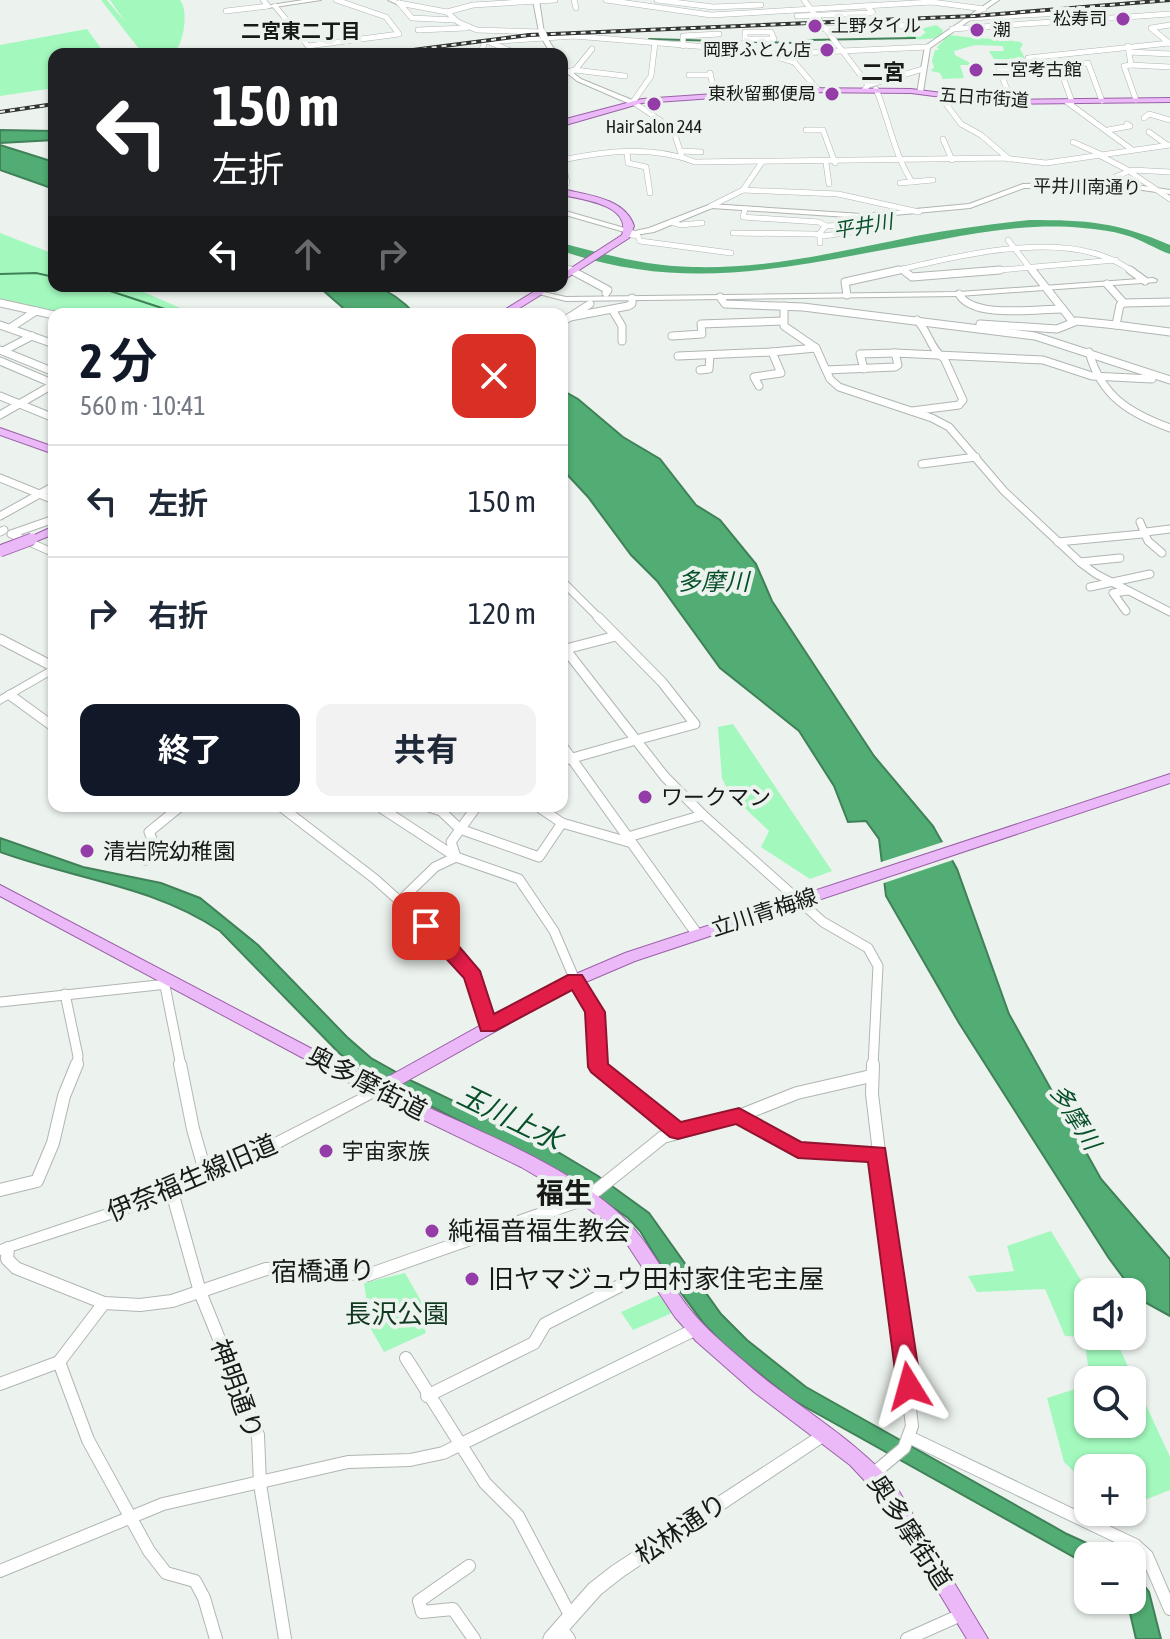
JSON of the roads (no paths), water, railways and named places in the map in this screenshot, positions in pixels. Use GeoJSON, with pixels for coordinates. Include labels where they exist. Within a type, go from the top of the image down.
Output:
{"type":"FeatureCollection","features":[{"type":"Feature","properties":{"kind":"main road"},"geometry":{"type":"LineString","coordinates":[[536,0],[543,35],[551,48]]}},
{"type":"Feature","properties":{"kind":"main road"},"geometry":{"type":"LineString","coordinates":[[919,92],[927,47],[996,0]]}},
{"type":"Feature","properties":{"kind":"main road"},"geometry":{"type":"LineString","coordinates":[[568,74],[633,102]]}},
{"type":"Feature","properties":{"kind":"main road","name":"五日市街道"},"geometry":{"type":"LineString","coordinates":[[568,121],[633,102],[870,88],[1012,102],[1169,101]]}},
{"type":"Feature","properties":{"kind":"main road"},"geometry":{"type":"LineString","coordinates":[[568,190],[618,209],[629,220],[628,233],[568,274]]}},
{"type":"Feature","properties":{"kind":"main road"},"geometry":{"type":"LineString","coordinates":[[514,308],[539,293]]}},
{"type":"Feature","properties":{"kind":"main road"},"geometry":{"type":"LineString","coordinates":[[0,431],[48,449]]}},
{"type":"Feature","properties":{"kind":"main road"},"geometry":{"type":"LineString","coordinates":[[0,551],[37,543],[48,535]]}},
{"type":"Feature","properties":{"kind":"main road"},"geometry":{"type":"LineString","coordinates":[[5,698],[48,671]]}},
{"type":"Feature","properties":{"kind":"main road","name":"立川青梅線"},"geometry":{"type":"LineString","coordinates":[[380,1089],[575,980],[697,934],[1169,778]]}},
{"type":"Feature","properties":{"kind":"main road","name":"奥多摩街道"},"geometry":{"type":"LineString","coordinates":[[0,890],[169,983],[547,1172],[590,1197],[630,1233],[696,1329],[759,1386],[874,1473],[978,1639]]}},
{"type":"Feature","properties":{"kind":"street"},"geometry":{"type":"LineString","coordinates":[[226,11],[318,0]]}},
{"type":"Feature","properties":{"kind":"street"},"geometry":{"type":"LineString","coordinates":[[269,4],[308,46],[399,34],[386,17],[336,0]]}},
{"type":"Feature","properties":{"kind":"street"},"geometry":{"type":"LineString","coordinates":[[391,0],[447,12],[473,5],[555,0]]}},
{"type":"Feature","properties":{"kind":"street"},"geometry":{"type":"LineString","coordinates":[[407,0],[414,6]]}},
{"type":"Feature","properties":{"kind":"street"},"geometry":{"type":"LineString","coordinates":[[574,0],[576,8]]}},
{"type":"Feature","properties":{"kind":"street"},"geometry":{"type":"LineString","coordinates":[[606,0],[646,6],[640,11],[681,17],[687,12],[721,14],[932,2],[984,9]]}},
{"type":"Feature","properties":{"kind":"street"},"geometry":{"type":"LineString","coordinates":[[657,0],[713,7],[759,2],[765,12]]}},
{"type":"Feature","properties":{"kind":"street"},"geometry":{"type":"LineString","coordinates":[[804,0],[870,88],[899,161],[912,182]]}},
{"type":"Feature","properties":{"kind":"street"},"geometry":{"type":"LineString","coordinates":[[399,3],[412,18],[454,20]]}},
{"type":"Feature","properties":{"kind":"street"},"geometry":{"type":"LineString","coordinates":[[721,14],[730,19],[873,13],[867,6]]}},
{"type":"Feature","properties":{"kind":"street"},"geometry":{"type":"LineString","coordinates":[[970,18],[1098,11],[1103,16]]}},
{"type":"Feature","properties":{"kind":"street"},"geometry":{"type":"LineString","coordinates":[[447,12],[454,20],[470,28]]}},
{"type":"Feature","properties":{"kind":"street"},"geometry":{"type":"LineString","coordinates":[[952,29],[1165,14]]}},
{"type":"Feature","properties":{"kind":"street"},"geometry":{"type":"LineString","coordinates":[[824,29],[911,25]]}},
{"type":"Feature","properties":{"kind":"street"},"geometry":{"type":"LineString","coordinates":[[1169,43],[1151,28],[1170,25]]}},
{"type":"Feature","properties":{"kind":"street"},"geometry":{"type":"LineString","coordinates":[[418,30],[470,28],[745,50],[794,62],[818,90]]}},
{"type":"Feature","properties":{"kind":"street"},"geometry":{"type":"LineString","coordinates":[[745,39],[774,39],[771,32],[745,32],[745,39],[745,50]]}},
{"type":"Feature","properties":{"kind":"street"},"geometry":{"type":"LineString","coordinates":[[683,46],[683,36],[719,34]]}},
{"type":"Feature","properties":{"kind":"street"},"geometry":{"type":"LineString","coordinates":[[481,48],[482,43],[543,35]]}},
{"type":"Feature","properties":{"kind":"street"},"geometry":{"type":"LineString","coordinates":[[1160,36],[1170,35]]}},
{"type":"Feature","properties":{"kind":"street"},"geometry":{"type":"LineString","coordinates":[[489,42],[504,48]]}},
{"type":"Feature","properties":{"kind":"street"},"geometry":{"type":"LineString","coordinates":[[655,43],[657,60],[651,77],[641,96],[633,102],[675,129],[682,142],[682,154]]}},
{"type":"Feature","properties":{"kind":"street"},"geometry":{"type":"LineString","coordinates":[[1028,58],[1169,43]]}},
{"type":"Feature","properties":{"kind":"street"},"geometry":{"type":"LineString","coordinates":[[771,55],[927,47]]}},
{"type":"Feature","properties":{"kind":"street"},"geometry":{"type":"LineString","coordinates":[[568,74],[592,49]]}},
{"type":"Feature","properties":{"kind":"street"},"geometry":{"type":"LineString","coordinates":[[1129,49],[1170,54]]}},
{"type":"Feature","properties":{"kind":"street"},"geometry":{"type":"LineString","coordinates":[[1129,49],[1131,65]]}},
{"type":"Feature","properties":{"kind":"street"},"geometry":{"type":"LineString","coordinates":[[1012,102],[999,69],[1088,63],[1102,101]]}},
{"type":"Feature","properties":{"kind":"street"},"geometry":{"type":"LineString","coordinates":[[1059,66],[1070,102],[1131,149]]}},
{"type":"Feature","properties":{"kind":"street"},"geometry":{"type":"LineString","coordinates":[[1136,100],[1124,66],[1170,67]]}},
{"type":"Feature","properties":{"kind":"street"},"geometry":{"type":"LineString","coordinates":[[870,88],[923,69]]}},
{"type":"Feature","properties":{"kind":"street"},"geometry":{"type":"LineString","coordinates":[[568,74],[625,76]]}},
{"type":"Feature","properties":{"kind":"street"},"geometry":{"type":"LineString","coordinates":[[689,75],[710,74],[715,95]]}},
{"type":"Feature","properties":{"kind":"street"},"geometry":{"type":"LineString","coordinates":[[940,96],[961,124],[981,135],[1009,159]]}},
{"type":"Feature","properties":{"kind":"street"},"geometry":{"type":"LineString","coordinates":[[1144,118],[1149,114],[1170,122]]}},
{"type":"Feature","properties":{"kind":"street"},"geometry":{"type":"LineString","coordinates":[[1108,130],[1130,126],[1127,124]]}},
{"type":"Feature","properties":{"kind":"street"},"geometry":{"type":"LineString","coordinates":[[806,130],[823,130],[835,163]]}},
{"type":"Feature","properties":{"kind":"street"},"geometry":{"type":"LineString","coordinates":[[1149,132],[1169,146]]}},
{"type":"Feature","properties":{"kind":"street"},"geometry":{"type":"LineString","coordinates":[[943,139],[952,160]]}},
{"type":"Feature","properties":{"kind":"street"},"geometry":{"type":"LineString","coordinates":[[1073,142],[1129,171],[1170,199]]}},
{"type":"Feature","properties":{"kind":"street"},"geometry":{"type":"LineString","coordinates":[[682,154],[695,162],[1009,159],[1046,163],[1169,146]]}},
{"type":"Feature","properties":{"kind":"street"},"geometry":{"type":"LineString","coordinates":[[568,158],[597,151],[701,152]]}},
{"type":"Feature","properties":{"kind":"street"},"geometry":{"type":"LineString","coordinates":[[627,151],[628,163],[646,167],[650,193]]}},
{"type":"Feature","properties":{"kind":"street"},"geometry":{"type":"LineString","coordinates":[[743,190],[762,162]]}},
{"type":"Feature","properties":{"kind":"street"},"geometry":{"type":"LineString","coordinates":[[792,163],[794,174]]}},
{"type":"Feature","properties":{"kind":"street"},"geometry":{"type":"LineString","coordinates":[[826,163],[829,184]]}},
{"type":"Feature","properties":{"kind":"street"},"geometry":{"type":"LineString","coordinates":[[1101,183],[1129,171],[1170,172]]}},
{"type":"Feature","properties":{"kind":"street"},"geometry":{"type":"LineString","coordinates":[[900,183],[933,180]]}},
{"type":"Feature","properties":{"kind":"street","name":"平井川南通り"},"geometry":{"type":"LineString","coordinates":[[628,233],[647,231],[711,206],[862,216],[973,205],[1018,187],[1101,183],[1170,192]]}},
{"type":"Feature","properties":{"kind":"street"},"geometry":{"type":"LineString","coordinates":[[711,206],[743,190],[838,194],[919,212]]}},
{"type":"Feature","properties":{"kind":"street"},"geometry":{"type":"LineString","coordinates":[[745,209],[743,217],[819,222],[826,226],[851,222],[858,223],[865,230]]}},
{"type":"Feature","properties":{"kind":"street"},"geometry":{"type":"LineString","coordinates":[[568,214],[638,236],[640,241],[728,253],[724,243]]}},
{"type":"Feature","properties":{"kind":"street"},"geometry":{"type":"LineString","coordinates":[[851,222],[862,216]]}},
{"type":"Feature","properties":{"kind":"street"},"geometry":{"type":"LineString","coordinates":[[671,222],[680,225],[702,223]]}},
{"type":"Feature","properties":{"kind":"street"},"geometry":{"type":"LineString","coordinates":[[820,239],[826,226]]}},
{"type":"Feature","properties":{"kind":"street"},"geometry":{"type":"LineString","coordinates":[[733,233],[820,239],[884,227]]}},
{"type":"Feature","properties":{"kind":"street"},"geometry":{"type":"LineString","coordinates":[[1008,240],[1073,322]]}},
{"type":"Feature","properties":{"kind":"street"},"geometry":{"type":"LineString","coordinates":[[847,295],[845,282],[1016,250],[1069,247],[1119,259],[1149,280]]}},
{"type":"Feature","properties":{"kind":"street"},"geometry":{"type":"LineString","coordinates":[[903,270],[912,277],[1119,259]]}},
{"type":"Feature","properties":{"kind":"street"},"geometry":{"type":"LineString","coordinates":[[568,267],[607,291]]}},
{"type":"Feature","properties":{"kind":"street"},"geometry":{"type":"LineString","coordinates":[[539,293],[561,298],[959,294],[1149,280]]}},
{"type":"Feature","properties":{"kind":"street"},"geometry":{"type":"LineString","coordinates":[[1107,284],[1124,303]]}},
{"type":"Feature","properties":{"kind":"street"},"geometry":{"type":"LineString","coordinates":[[959,294],[963,302],[971,307],[1062,309]]}},
{"type":"Feature","properties":{"kind":"street"},"geometry":{"type":"LineString","coordinates":[[720,297],[725,304],[784,306],[917,320],[1035,336],[1066,344]]}},
{"type":"Feature","properties":{"kind":"street"},"geometry":{"type":"LineString","coordinates":[[570,317],[613,311],[631,305],[632,298]]}},
{"type":"Feature","properties":{"kind":"street"},"geometry":{"type":"LineString","coordinates":[[1116,325],[1120,305],[1124,303],[1170,302]]}},
{"type":"Feature","properties":{"kind":"street"},"geometry":{"type":"LineString","coordinates":[[0,303],[48,314]]}},
{"type":"Feature","properties":{"kind":"street"},"geometry":{"type":"LineString","coordinates":[[570,317],[590,304]]}},
{"type":"Feature","properties":{"kind":"street"},"geometry":{"type":"LineString","coordinates":[[784,306],[783,321],[789,331],[816,348],[826,370],[839,387],[949,427],[1004,491],[1080,562],[1170,612]]}},
{"type":"Feature","properties":{"kind":"street"},"geometry":{"type":"LineString","coordinates":[[994,309],[996,324]]}},
{"type":"Feature","properties":{"kind":"street"},"geometry":{"type":"LineString","coordinates":[[10,328],[36,311]]}},
{"type":"Feature","properties":{"kind":"street"},"geometry":{"type":"LineString","coordinates":[[613,311],[622,326],[622,341]]}},
{"type":"Feature","properties":{"kind":"street"},"geometry":{"type":"LineString","coordinates":[[917,320],[1057,329],[1086,320],[1170,332]]}},
{"type":"Feature","properties":{"kind":"street"},"geometry":{"type":"LineString","coordinates":[[912,412],[959,405],[963,400],[944,358],[938,355],[927,330],[917,320]]}},
{"type":"Feature","properties":{"kind":"street"},"geometry":{"type":"LineString","coordinates":[[672,336],[702,334],[701,324],[783,321]]}},
{"type":"Feature","properties":{"kind":"street"},"geometry":{"type":"LineString","coordinates":[[0,325],[48,342]]}},
{"type":"Feature","properties":{"kind":"street"},"geometry":{"type":"LineString","coordinates":[[1011,326],[1170,380]]}},
{"type":"Feature","properties":{"kind":"street"},"geometry":{"type":"LineString","coordinates":[[1,350],[32,336]]}},
{"type":"Feature","properties":{"kind":"street"},"geometry":{"type":"LineString","coordinates":[[678,356],[816,348]]}},
{"type":"Feature","properties":{"kind":"street"},"geometry":{"type":"LineString","coordinates":[[1,350],[48,370]]}},
{"type":"Feature","properties":{"kind":"street"},"geometry":{"type":"LineString","coordinates":[[759,386],[754,377],[781,373],[772,352]]}},
{"type":"Feature","properties":{"kind":"street"},"geometry":{"type":"LineString","coordinates":[[1089,352],[1095,377],[1117,404],[1170,428]]}},
{"type":"Feature","properties":{"kind":"street"},"geometry":{"type":"LineString","coordinates":[[826,370],[895,367],[898,365],[895,353]]}},
{"type":"Feature","properties":{"kind":"street"},"geometry":{"type":"LineString","coordinates":[[864,369],[860,354],[895,353],[944,358],[1043,360],[1095,377],[1159,377]]}},
{"type":"Feature","properties":{"kind":"street"},"geometry":{"type":"LineString","coordinates":[[700,370],[709,369],[710,355]]}},
{"type":"Feature","properties":{"kind":"street"},"geometry":{"type":"LineString","coordinates":[[0,361],[48,381]]}},
{"type":"Feature","properties":{"kind":"street"},"geometry":{"type":"LineString","coordinates":[[0,415],[48,387]]}},
{"type":"Feature","properties":{"kind":"street"},"geometry":{"type":"LineString","coordinates":[[0,396],[48,416]]}},
{"type":"Feature","properties":{"kind":"street"},"geometry":{"type":"LineString","coordinates":[[922,464],[976,457]]}},
{"type":"Feature","properties":{"kind":"street"},"geometry":{"type":"LineString","coordinates":[[0,478],[48,498]]}},
{"type":"Feature","properties":{"kind":"street"},"geometry":{"type":"LineString","coordinates":[[0,516],[48,488]]}},
{"type":"Feature","properties":{"kind":"street"},"geometry":{"type":"LineString","coordinates":[[4,531],[48,520]]}},
{"type":"Feature","properties":{"kind":"street"},"geometry":{"type":"LineString","coordinates":[[1140,522],[1144,533],[1162,553]]}},
{"type":"Feature","properties":{"kind":"street"},"geometry":{"type":"LineString","coordinates":[[1058,542],[1170,529]]}},
{"type":"Feature","properties":{"kind":"street"},"geometry":{"type":"LineString","coordinates":[[4,531],[48,549]]}},
{"type":"Feature","properties":{"kind":"street"},"geometry":{"type":"LineString","coordinates":[[37,543],[48,542]]}},
{"type":"Feature","properties":{"kind":"street"},"geometry":{"type":"LineString","coordinates":[[1080,562],[1120,558]]}},
{"type":"Feature","properties":{"kind":"street"},"geometry":{"type":"LineString","coordinates":[[1090,587],[1150,574]]}},
{"type":"Feature","properties":{"kind":"street"},"geometry":{"type":"LineString","coordinates":[[568,587],[662,682],[695,724],[568,760]]}},
{"type":"Feature","properties":{"kind":"street"},"geometry":{"type":"LineString","coordinates":[[1126,611],[1113,593],[1128,591]]}},
{"type":"Feature","properties":{"kind":"street"},"geometry":{"type":"LineString","coordinates":[[568,647],[616,636]]}},
{"type":"Feature","properties":{"kind":"street"},"geometry":{"type":"LineString","coordinates":[[0,639],[48,664]]}},
{"type":"Feature","properties":{"kind":"street"},"geometry":{"type":"LineString","coordinates":[[568,654],[665,777],[703,815],[823,922],[868,948],[875,957],[880,981],[871,1076],[877,1154],[909,1386],[909,1441],[893,1460],[874,1473]]}},
{"type":"Feature","properties":{"kind":"street"},"geometry":{"type":"LineString","coordinates":[[5,698],[48,723]]}},
{"type":"Feature","properties":{"kind":"street"},"geometry":{"type":"LineString","coordinates":[[568,761],[630,840],[697,934]]}},
{"type":"Feature","properties":{"kind":"street"},"geometry":{"type":"LineString","coordinates":[[145,860],[152,839],[149,832],[174,812]]}},
{"type":"Feature","properties":{"kind":"street"},"geometry":{"type":"LineString","coordinates":[[288,812],[375,879],[445,942],[473,976],[488,1026]]}},
{"type":"Feature","properties":{"kind":"street"},"geometry":{"type":"LineString","coordinates":[[387,812],[456,857],[519,879],[554,931],[575,980],[595,1012],[598,1067],[678,1131]]}},
{"type":"Feature","properties":{"kind":"street"},"geometry":{"type":"LineString","coordinates":[[442,812],[460,829],[539,857],[562,823]]}},
{"type":"Feature","properties":{"kind":"street"},"geometry":{"type":"LineString","coordinates":[[456,857],[451,842],[473,812]]}},
{"type":"Feature","properties":{"kind":"street"},"geometry":{"type":"LineString","coordinates":[[546,812],[562,823],[630,840],[703,815]]}},
{"type":"Feature","properties":{"kind":"street"},"geometry":{"type":"LineString","coordinates":[[399,902],[435,867],[456,857]]}},
{"type":"Feature","properties":{"kind":"street"},"geometry":{"type":"LineString","coordinates":[[0,1002],[169,983],[193,1129],[207,1178]]}},
{"type":"Feature","properties":{"kind":"street"},"geometry":{"type":"LineString","coordinates":[[0,1190],[37,1181],[53,1143],[64,1096],[76,1071],[78,1056],[65,994]]}},
{"type":"Feature","properties":{"kind":"street"},"geometry":{"type":"LineString","coordinates":[[590,1197],[663,1137],[739,1116],[797,1093],[871,1076]]}},
{"type":"Feature","properties":{"kind":"street","name":"伊奈福生線旧道"},"geometry":{"type":"LineString","coordinates":[[4,1249],[207,1178],[380,1089]]}},
{"type":"Feature","properties":{"kind":"street"},"geometry":{"type":"LineString","coordinates":[[739,1116],[798,1150],[877,1154]]}},
{"type":"Feature","properties":{"kind":"street","name":"神明通り"},"geometry":{"type":"LineString","coordinates":[[172,1192],[200,1292],[258,1435],[260,1484],[285,1639]]}},
{"type":"Feature","properties":{"kind":"street","name":"宿橋通り"},"geometry":{"type":"LineString","coordinates":[[4,1249],[7,1259],[16,1268],[104,1303],[140,1305],[172,1301],[266,1269],[292,1268],[368,1275],[590,1197]]}},
{"type":"Feature","properties":{"kind":"street"},"geometry":{"type":"LineString","coordinates":[[427,1396],[534,1343],[545,1324],[653,1269]]}},
{"type":"Feature","properties":{"kind":"street"},"geometry":{"type":"LineString","coordinates":[[0,1384],[59,1362],[104,1303]]}},
{"type":"Feature","properties":{"kind":"street"},"geometry":{"type":"LineString","coordinates":[[0,1571],[163,1504],[348,1462],[426,1458],[459,1445],[696,1329]]}},
{"type":"Feature","properties":{"kind":"street"},"geometry":{"type":"LineString","coordinates":[[406,1358],[427,1396],[485,1483],[518,1516],[563,1630]]}},
{"type":"Feature","properties":{"kind":"street"},"geometry":{"type":"LineString","coordinates":[[59,1362],[88,1440],[131,1518],[166,1573],[195,1581],[204,1598],[216,1639]]}},
{"type":"Feature","properties":{"kind":"street","name":"松林通り"},"geometry":{"type":"LineString","coordinates":[[563,1630],[618,1571],[825,1433]]}},
{"type":"Feature","properties":{"kind":"street"},"geometry":{"type":"LineString","coordinates":[[909,1441],[1135,1545],[1147,1556],[1170,1609]]}},
{"type":"Feature","properties":{"kind":"street"},"geometry":{"type":"LineString","coordinates":[[469,1566],[419,1601],[422,1612],[453,1609],[474,1639]]}},
{"type":"Feature","properties":{"kind":"street"},"geometry":{"type":"LineString","coordinates":[[907,1639],[963,1614]]}},
{"type":"Feature","properties":{"kind":"water"},"geometry":{"type":"Polygon","coordinates":[[[0,130],[48,131],[48,140],[0,143],[0,130]]]}},
{"type":"Feature","properties":{"kind":"water"},"geometry":{"type":"Polygon","coordinates":[[[0,145],[48,160],[48,187],[0,170],[0,145]]]}},
{"type":"Feature","properties":{"kind":"water"},"geometry":{"type":"Polygon","coordinates":[[[325,292],[388,292],[409,308],[343,308],[325,292]]]}},
{"type":"Feature","properties":{"kind":"water","name":"多摩川"},"geometry":{"type":"Polygon","coordinates":[[[568,393],[623,437],[660,459],[696,505],[720,520],[756,564],[772,601],[874,756],[933,826],[957,869],[1009,1014],[1101,1179],[1170,1259],[1170,1316],[1146,1303],[1146,1278],[1124,1278],[1108,1257],[959,1023],[886,896],[879,839],[866,821],[848,822],[834,786],[799,731],[720,668],[657,581],[631,555],[568,475],[568,393]]]}},
{"type":"Feature","properties":{"kind":"water"},"geometry":{"type":"Polygon","coordinates":[[[0,838],[83,867],[161,883],[200,898],[258,945],[371,1058],[551,1148],[598,1176],[649,1213],[721,1314],[747,1340],[806,1387],[1084,1542],[1074,1542],[1074,1557],[791,1399],[726,1347],[705,1325],[628,1218],[567,1176],[360,1070],[339,1053],[220,931],[168,903],[141,893],[0,852],[0,838]]]}},
{"type":"Feature","properties":{"kind":"water"},"geometry":{"type":"Polygon","coordinates":[[[1146,1588],[1161,1639],[1136,1639],[1130,1614],[1146,1614],[1146,1588]]]}},
{"type":"Feature","properties":{"kind":"waterway"},"geometry":{"type":"LineString","coordinates":[[649,39],[796,43],[809,40],[915,38]]}},
{"type":"Feature","properties":{"kind":"waterway","name":"平井川"},"geometry":{"type":"LineString","coordinates":[[568,249],[639,267],[692,271],[746,270],[976,230],[1030,224],[1082,224],[1130,232],[1170,250]]}},
{"type":"Feature","properties":{"kind":"waterway"},"geometry":{"type":"LineString","coordinates":[[0,274],[48,276]]}},
{"type":"Feature","properties":{"kind":"waterway"},"geometry":{"type":"LineString","coordinates":[[113,292],[162,308]]}},
{"type":"Feature","properties":{"kind":"railway"},"geometry":{"type":"LineString","coordinates":[[428,48],[529,35],[974,16],[1170,0]]}},
{"type":"Feature","properties":{"kind":"railway"},"geometry":{"type":"LineString","coordinates":[[0,112],[48,105]]}},
{"type":"Feature","properties":{"kind":"place","name":"松寿司"},"geometry":{"type":"Point","coordinates":[1123,19]}},
{"type":"Feature","properties":{"kind":"place","name":"上野タイル"},"geometry":{"type":"Point","coordinates":[815,26]}},
{"type":"Feature","properties":{"kind":"place","name":"潮"},"geometry":{"type":"Point","coordinates":[977,30]}},
{"type":"Feature","properties":{"kind":"place","name":"岡野ふとん店"},"geometry":{"type":"Point","coordinates":[827,50]}},
{"type":"Feature","properties":{"kind":"place","name":"二宮考古館"},"geometry":{"type":"Point","coordinates":[976,70]}},
{"type":"Feature","properties":{"kind":"place","name":"東秋留郵便局"},"geometry":{"type":"Point","coordinates":[832,94]}},
{"type":"Feature","properties":{"kind":"place","name":"Hair Salon 244"},"geometry":{"type":"Point","coordinates":[654,104]}},
{"type":"Feature","properties":{"kind":"place","name":"ワークマン"},"geometry":{"type":"Point","coordinates":[645,797]}},
{"type":"Feature","properties":{"kind":"place","name":"清岩院幼稚園"},"geometry":{"type":"Point","coordinates":[87,851]}},
{"type":"Feature","properties":{"kind":"place","name":"宇宙家族"},"geometry":{"type":"Point","coordinates":[326,1151]}},
{"type":"Feature","properties":{"kind":"place","name":"純福音福生教会"},"geometry":{"type":"Point","coordinates":[432,1231]}},
{"type":"Feature","properties":{"kind":"place","name":"旧ヤマジュウ田村家住宅主屋"},"geometry":{"type":"Point","coordinates":[472,1279]}},
{"type":"Feature","properties":{"kind":"district","name":"二宮東二丁目"},"geometry":{"type":"Point","coordinates":[301,31]}},
{"type":"Feature","properties":{"kind":"district","name":"二宮"},"geometry":{"type":"Point","coordinates":[883,72]}},
{"type":"Feature","properties":{"kind":"district","name":"福生"},"geometry":{"type":"Point","coordinates":[564,1193]}},
{"type":"Feature","properties":{"kind":"water label","name":"玉川上水"},"geometry":{"type":"Point","coordinates":[510,1117]}},
{"type":"Feature","properties":{"kind":"park label","name":"長沢公園"},"geometry":{"type":"Point","coordinates":[397,1314]}}]}
